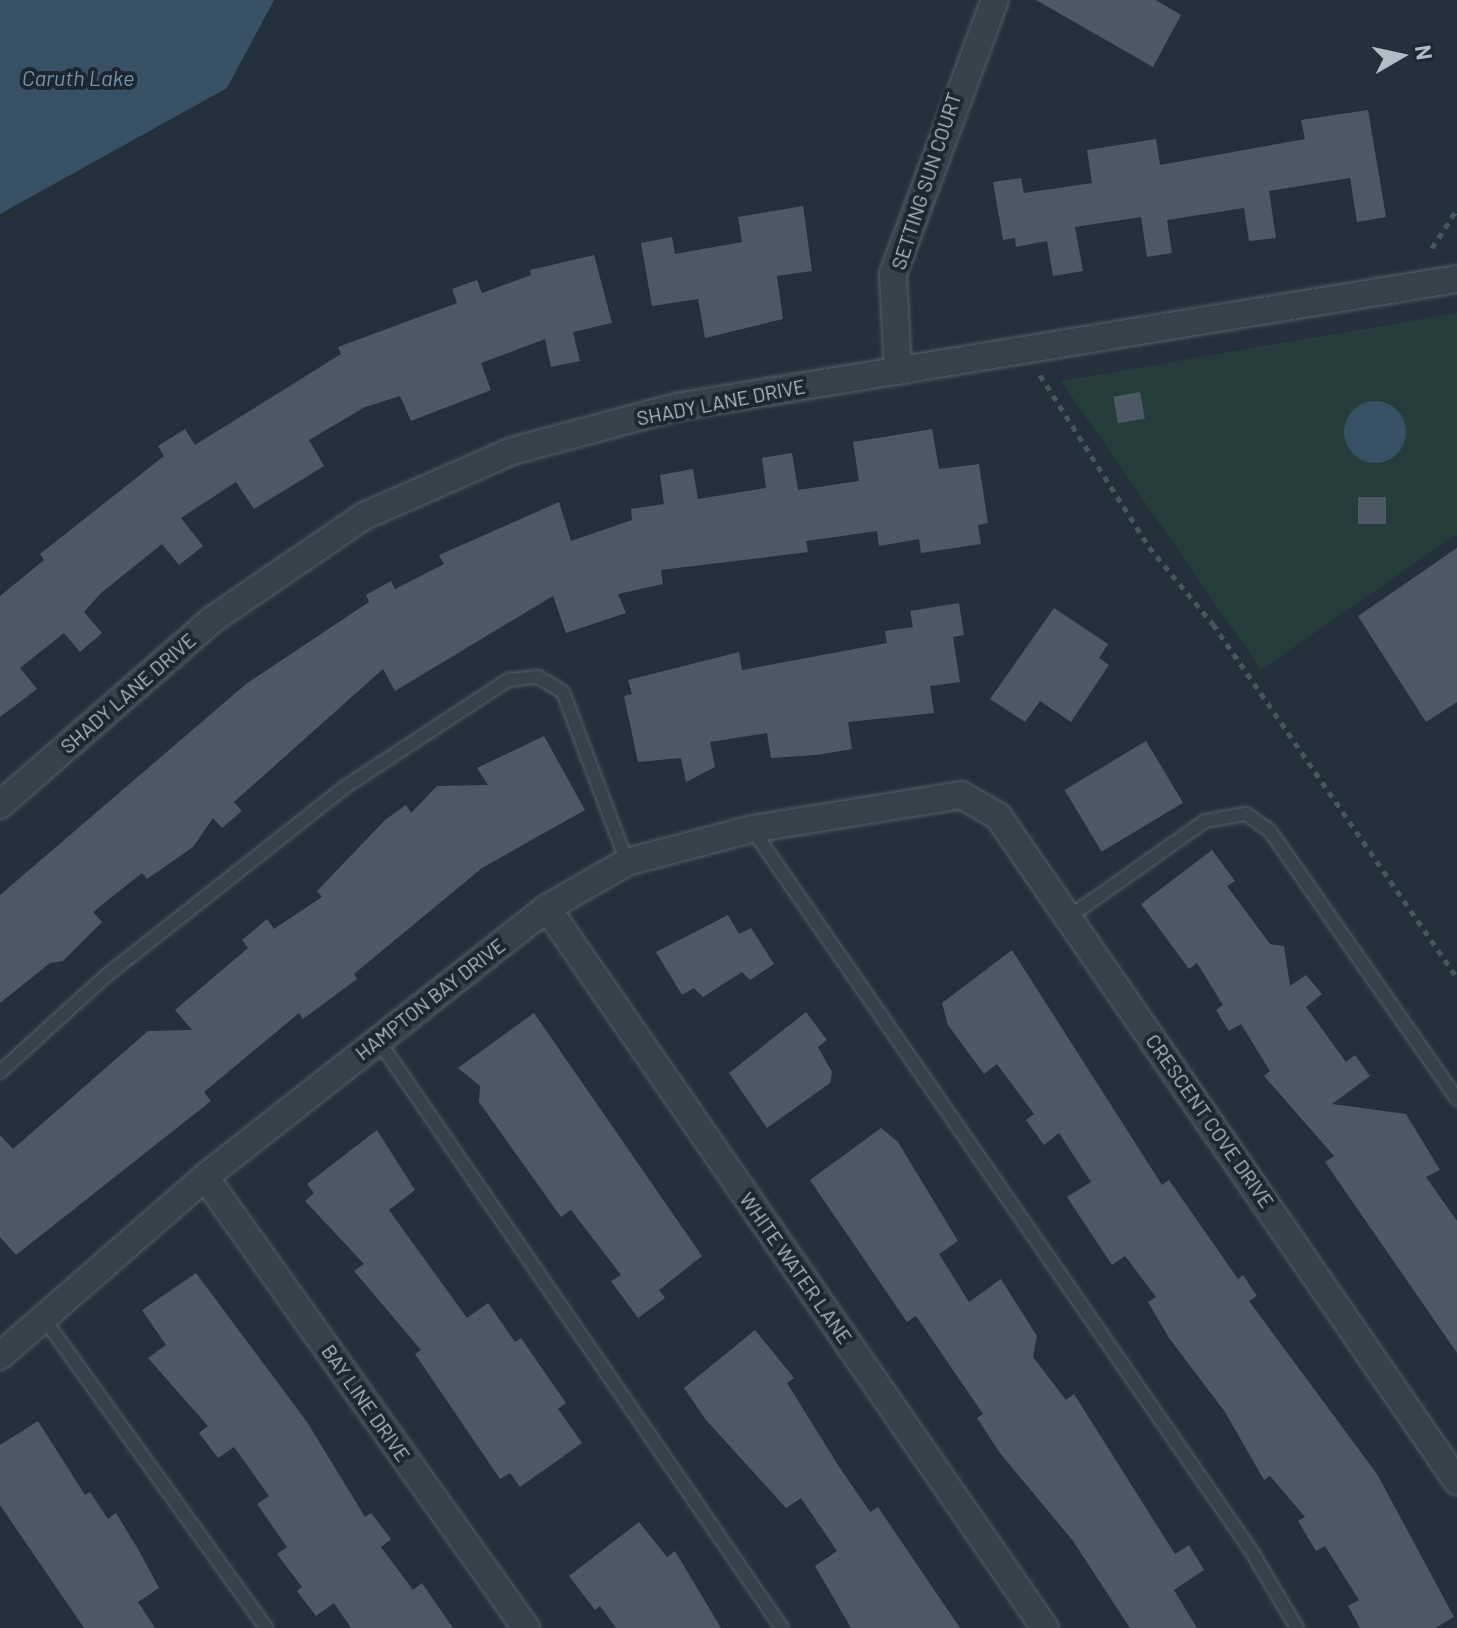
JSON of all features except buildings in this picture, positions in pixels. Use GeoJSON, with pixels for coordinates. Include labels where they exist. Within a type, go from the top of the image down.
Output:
{"type":"FeatureCollection","features":[{"type":"Feature","properties":{"kind":"street","name":"SETTING SUN COURT"},"geometry":{"type":"LineString","coordinates":[[898,371],[893,274],[995,0]]}},
{"type":"Feature","properties":{"kind":"street","name":"SHADY LANE DRIVE"},"geometry":{"type":"LineString","coordinates":[[0,805],[212,620],[364,516],[512,451],[661,411],[1457,279]]}},
{"type":"Feature","properties":{"kind":"street","name":"HAMPTON BAY DRIVE"},"geometry":{"type":"LineString","coordinates":[[0,1356],[42,1316],[205,1177],[547,908],[627,862],[752,829],[939,795]]}},
{"type":"Feature","properties":{"kind":"street","name":"CRESCENT COVE DRIVE"},"geometry":{"type":"LineString","coordinates":[[939,795],[961,795],[998,816],[1457,1481]]}},
{"type":"Feature","properties":{"kind":"street","name":"WHITE WATER LANE"},"geometry":{"type":"LineString","coordinates":[[547,908],[1045,1628]]}},
{"type":"Feature","properties":{"kind":"street","name":"BAY LINE DRIVE"},"geometry":{"type":"LineString","coordinates":[[205,1177],[526,1628]]}},
{"type":"Feature","properties":{"kind":"lane"},"geometry":{"type":"LineString","coordinates":[[0,1072],[107,975],[345,787],[508,680],[538,677],[563,692],[627,862]]}},
{"type":"Feature","properties":{"kind":"lane"},"geometry":{"type":"LineString","coordinates":[[1069,917],[1205,821],[1246,814],[1270,831],[1457,1099]]}},
{"type":"Feature","properties":{"kind":"lane"},"geometry":{"type":"LineString","coordinates":[[752,829],[1252,1552],[1297,1628]]}},
{"type":"Feature","properties":{"kind":"lane"},"geometry":{"type":"LineString","coordinates":[[378,1040],[782,1628]]}},
{"type":"Feature","properties":{"kind":"lane"},"geometry":{"type":"LineString","coordinates":[[42,1316],[266,1628]]}},
{"type":"Feature","properties":{"kind":"path"},"geometry":{"type":"LineString","coordinates":[[1432,248],[1457,209]]}},
{"type":"Feature","properties":{"kind":"path"},"geometry":{"type":"LineString","coordinates":[[1034,348],[1053,402],[1070,418],[1149,547],[1213,624],[1457,978]]}},
{"type":"Feature","properties":{"kind":"green space"},"geometry":{"type":"Polygon","coordinates":[[[1457,313],[1457,534],[1261,670],[1061,381],[1457,313]]]}},
{"type":"Feature","properties":{"kind":"water","name":"Caruth Lake"},"geometry":{"type":"Polygon","coordinates":[[[0,0],[274,0],[227,88],[0,214],[0,0]]]}},
{"type":"Feature","properties":{"kind":"water"},"geometry":{"type":"Polygon","coordinates":[[[1369,401],[1381,401],[1397,410],[1404,420],[1404,444],[1397,454],[1381,463],[1369,463],[1349,449],[1344,438],[1344,426],[1358,406],[1369,401]]]}}]}
